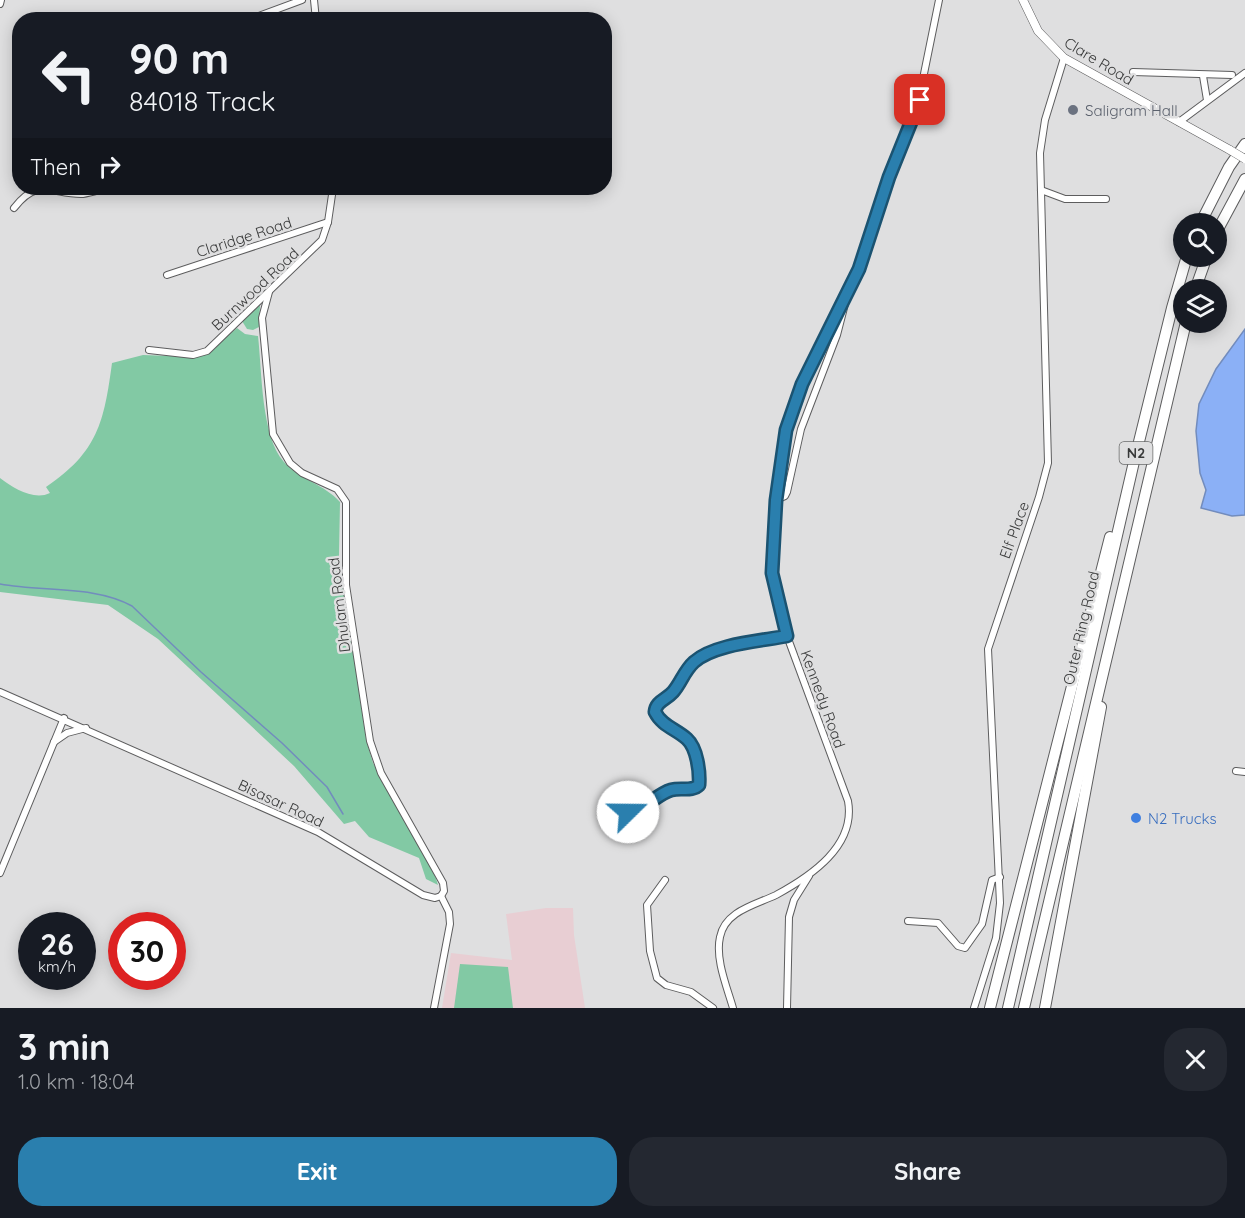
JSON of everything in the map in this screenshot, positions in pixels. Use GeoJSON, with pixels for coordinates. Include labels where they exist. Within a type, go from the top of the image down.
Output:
{"type":"FeatureCollection","features":[{"type":"Feature","properties":{"kind":"highway"},"geometry":{"type":"LineString","coordinates":[[1206,213],[1229,167],[1245,144]]}},
{"type":"Feature","properties":{"kind":"highway"},"geometry":{"type":"LineString","coordinates":[[1227,213],[1245,179]]}},
{"type":"Feature","properties":{"kind":"highway","name":"Outer Ring Road"},"geometry":{"type":"LineString","coordinates":[[1008,1008],[1127,494],[1184,267]]}},
{"type":"Feature","properties":{"kind":"highway","name":"Outer Ring Road"},"geometry":{"type":"LineString","coordinates":[[1024,1008],[1183,333]]}},
{"type":"Feature","properties":{"kind":"highway"},"geometry":{"type":"LineString","coordinates":[[990,1008],[1113,522],[1127,494]]}},
{"type":"Feature","properties":{"kind":"highway"},"geometry":{"type":"LineString","coordinates":[[1045,1008],[1100,718],[1101,683]]}},
{"type":"Feature","properties":{"kind":"street"},"geometry":{"type":"LineString","coordinates":[[270,12],[302,0]]}},
{"type":"Feature","properties":{"kind":"street","name":"Kennedy Road"},"geometry":{"type":"LineString","coordinates":[[733,1008],[720,958],[722,930],[736,912],[810,874],[843,838],[848,826],[850,809],[787,636],[772,573],[776,500],[790,414],[859,269],[889,177],[915,118],[924,85],[939,0]]}},
{"type":"Feature","properties":{"kind":"street","name":"Clare Road"},"geometry":{"type":"LineString","coordinates":[[1023,0],[1038,30],[1064,58],[1245,159]]}},
{"type":"Feature","properties":{"kind":"street","name":"Elf Place"},"geometry":{"type":"LineString","coordinates":[[974,1008],[998,927],[1000,877],[988,656],[995,624],[1039,497],[1048,463],[1041,190],[1043,129],[1064,58]]}},
{"type":"Feature","properties":{"kind":"street","name":"Clare Road"},"geometry":{"type":"LineString","coordinates":[[1133,72],[1203,76],[1232,75]]}},
{"type":"Feature","properties":{"kind":"street"},"geometry":{"type":"LineString","coordinates":[[1179,122],[1245,73]]}},
{"type":"Feature","properties":{"kind":"street"},"geometry":{"type":"LineString","coordinates":[[1203,76],[1207,100]]}},
{"type":"Feature","properties":{"kind":"street"},"geometry":{"type":"LineString","coordinates":[[1041,190],[1062,199],[1106,199]]}},
{"type":"Feature","properties":{"kind":"street"},"geometry":{"type":"LineString","coordinates":[[14,208],[28,195]]}},
{"type":"Feature","properties":{"kind":"street","name":"Burnwood Road"},"geometry":{"type":"LineString","coordinates":[[149,350],[193,355],[204,353],[322,240],[328,222],[332,195]]}},
{"type":"Feature","properties":{"kind":"street","name":"Claridge Road"},"geometry":{"type":"LineString","coordinates":[[168,275],[328,222]]}},
{"type":"Feature","properties":{"kind":"street","name":"Dhulam Road"},"geometry":{"type":"LineString","coordinates":[[269,292],[262,318],[273,406],[273,434],[290,463],[302,473],[337,489],[346,502],[346,585],[370,741],[381,773],[444,883],[441,896]]}},
{"type":"Feature","properties":{"kind":"street"},"geometry":{"type":"LineString","coordinates":[[776,500],[785,496],[787,492],[801,429],[837,335],[845,309],[845,301]]}},
{"type":"Feature","properties":{"kind":"street"},"geometry":{"type":"LineString","coordinates":[[628,812],[642,809],[669,791],[694,789],[699,785],[698,768],[690,743],[664,723],[655,712],[660,702],[673,692],[688,668],[700,657],[713,651],[787,636]]}},
{"type":"Feature","properties":{"kind":"street","name":"Bisasar Road"},"geometry":{"type":"LineString","coordinates":[[0,692],[64,718],[318,832],[423,895],[435,898],[441,896]]}},
{"type":"Feature","properties":{"kind":"street"},"geometry":{"type":"LineString","coordinates":[[0,873],[64,718]]}},
{"type":"Feature","properties":{"kind":"street"},"geometry":{"type":"LineString","coordinates":[[54,742],[67,733],[86,728]]}},
{"type":"Feature","properties":{"kind":"street"},"geometry":{"type":"LineString","coordinates":[[1236,771],[1245,772]]}},
{"type":"Feature","properties":{"kind":"street"},"geometry":{"type":"LineString","coordinates":[[787,1008],[789,917],[794,900],[810,874]]}},
{"type":"Feature","properties":{"kind":"street"},"geometry":{"type":"LineString","coordinates":[[908,921],[938,923],[958,946],[965,948],[982,924],[992,880],[1000,877]]}},
{"type":"Feature","properties":{"kind":"street"},"geometry":{"type":"LineString","coordinates":[[665,880],[649,899],[646,911],[655,975],[663,984],[691,992],[713,1008]]}},
{"type":"Feature","properties":{"kind":"street"},"geometry":{"type":"LineString","coordinates":[[434,1008],[450,924],[449,912],[441,896]]}},
{"type":"Feature","properties":{"kind":"shaded area"},"geometry":{"type":"Polygon","coordinates":[[[546,908],[573,908],[574,935],[585,1008],[442,1008],[451,953],[512,960],[506,914],[546,908]]]}},
{"type":"Feature","properties":{"kind":"green space"},"geometry":{"type":"Polygon","coordinates":[[[260,305],[259,327],[253,330],[247,329],[242,321],[260,305]]]}},
{"type":"Feature","properties":{"kind":"green space"},"geometry":{"type":"Polygon","coordinates":[[[237,328],[245,334],[258,336],[264,402],[276,451],[290,468],[340,502],[339,556],[366,739],[373,763],[434,872],[438,885],[426,879],[419,858],[369,837],[355,821],[344,824],[294,766],[158,639],[108,605],[0,592],[0,478],[17,489],[31,494],[50,493],[46,487],[77,461],[96,434],[106,402],[112,363],[143,355],[198,357],[237,328]]]}},
{"type":"Feature","properties":{"kind":"green space"},"geometry":{"type":"Polygon","coordinates":[[[460,964],[508,967],[513,1008],[454,1008],[460,964]]]}},
{"type":"Feature","properties":{"kind":"water"},"geometry":{"type":"Polygon","coordinates":[[[1245,329],[1245,515],[1232,516],[1201,508],[1206,490],[1200,473],[1196,431],[1199,404],[1216,369],[1245,329]]]}},
{"type":"Feature","properties":{"kind":"waterway"},"geometry":{"type":"LineString","coordinates":[[0,584],[85,592],[117,599],[132,606],[327,787],[343,814]]}},
{"type":"Feature","properties":{"kind":"place","name":"Saligram Hall"},"geometry":{"type":"Point","coordinates":[1073,110]}},
{"type":"Feature","properties":{"kind":"place","name":"N2 Trucks"},"geometry":{"type":"Point","coordinates":[1136,818]}},
{"type":"Feature","properties":{"kind":"route"},"geometry":{"type":"LineString","coordinates":[[628,812],[642,809],[669,791],[694,789],[699,785],[698,768],[690,743],[657,717],[654,709],[673,692],[688,668],[700,657],[713,651],[787,636],[772,573],[776,500],[786,430],[802,384],[853,284],[889,177],[905,143],[920,100]]}}]}
